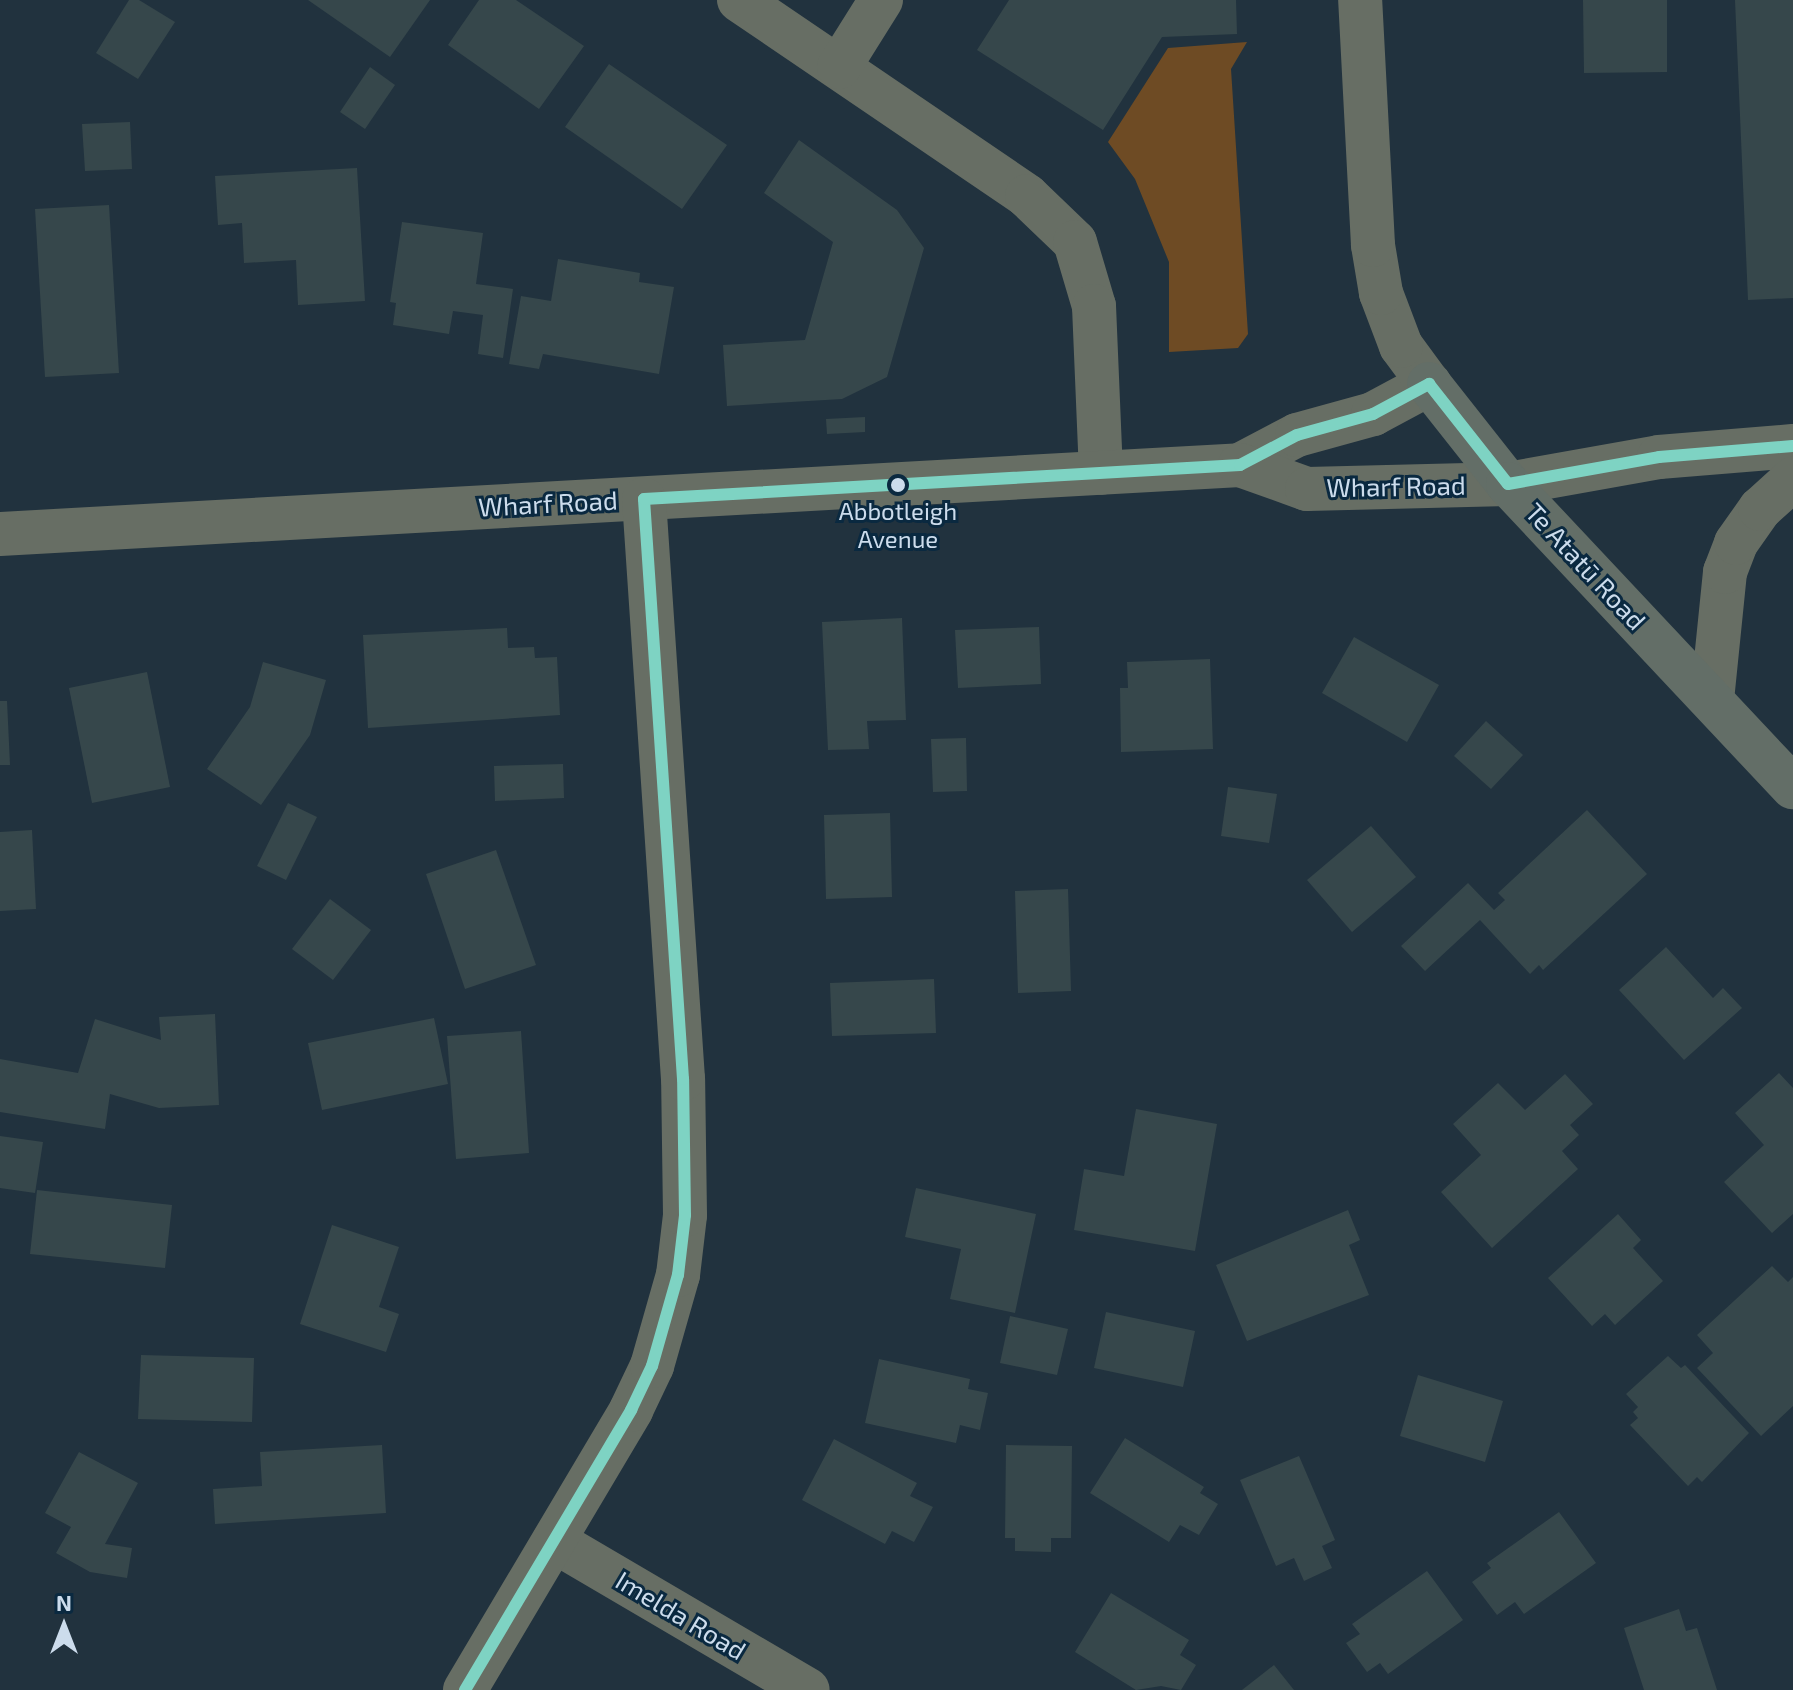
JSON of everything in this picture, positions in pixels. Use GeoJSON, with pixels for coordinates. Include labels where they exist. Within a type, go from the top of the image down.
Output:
{"type":"FeatureCollection","features":[{"type":"Feature","properties":{"kind":"main road","name":"Te Atatū Road"},"geometry":{"type":"LineString","coordinates":[[1429,384],[1508,484],[1793,787]]}},
{"type":"Feature","properties":{"kind":"street"},"geometry":{"type":"LineString","coordinates":[[739,0],[1027,196],[1075,242],[1094,306],[1101,473]]}},
{"type":"Feature","properties":{"kind":"street"},"geometry":{"type":"LineString","coordinates":[[839,67],[881,0]]}},
{"type":"Feature","properties":{"kind":"street","name":"Te Atatū Road"},"geometry":{"type":"LineString","coordinates":[[1360,0],[1373,245],[1381,293],[1401,346],[1429,384]]}},
{"type":"Feature","properties":{"kind":"street","name":"Wharf Road"},"geometry":{"type":"LineString","coordinates":[[1240,465],[1297,435],[1373,414],[1429,384]]}},
{"type":"Feature","properties":{"kind":"street","name":"Wharf Road"},"geometry":{"type":"LineString","coordinates":[[0,534],[1240,465],[1307,489],[1508,484],[1659,457],[1793,446]]}},
{"type":"Feature","properties":{"kind":"street"},"geometry":{"type":"LineString","coordinates":[[1712,700],[1725,572],[1736,543],[1760,509],[1793,479]]}},
{"type":"Feature","properties":{"kind":"street"},"geometry":{"type":"LineString","coordinates":[[465,1690],[554,1541],[652,1366],[678,1275],[685,1215],[683,1079],[644,499]]}},
{"type":"Feature","properties":{"kind":"street","name":"Imelda Road"},"geometry":{"type":"LineString","coordinates":[[554,1541],[808,1690]]}},
{"type":"Feature","properties":{"kind":"shaded area"},"geometry":{"type":"Polygon","coordinates":[[[1247,42],[1231,69],[1248,334],[1238,348],[1169,352],[1169,262],[1135,179],[1108,142],[1168,48],[1247,42]]]}},
{"type":"Feature","properties":{"kind":"building"},"geometry":{"type":"Polygon","coordinates":[[[129,0],[139,0],[175,22],[138,79],[96,53],[129,0]]]}},
{"type":"Feature","properties":{"kind":"building"},"geometry":{"type":"Polygon","coordinates":[[[308,0],[430,0],[390,57],[308,0]]]}},
{"type":"Feature","properties":{"kind":"building"},"geometry":{"type":"Polygon","coordinates":[[[479,0],[516,0],[584,46],[539,109],[448,45],[479,0]]]}},
{"type":"Feature","properties":{"kind":"building"},"geometry":{"type":"Polygon","coordinates":[[[1009,0],[1236,0],[1237,34],[1162,37],[1103,130],[977,50],[1009,0]]]}},
{"type":"Feature","properties":{"kind":"building"},"geometry":{"type":"Polygon","coordinates":[[[1583,0],[1667,0],[1667,72],[1584,73],[1583,0]]]}},
{"type":"Feature","properties":{"kind":"building"},"geometry":{"type":"Polygon","coordinates":[[[1735,0],[1793,0],[1793,298],[1748,300],[1735,0]]]}},
{"type":"Feature","properties":{"kind":"building"},"geometry":{"type":"Polygon","coordinates":[[[609,64],[727,145],[682,209],[565,127],[609,64]]]}},
{"type":"Feature","properties":{"kind":"building"},"geometry":{"type":"Polygon","coordinates":[[[370,67],[395,85],[365,129],[340,112],[370,67]]]}},
{"type":"Feature","properties":{"kind":"building"},"geometry":{"type":"Polygon","coordinates":[[[130,122],[132,169],[85,171],[82,124],[130,122]]]}},
{"type":"Feature","properties":{"kind":"building"},"geometry":{"type":"Polygon","coordinates":[[[799,140],[897,210],[924,248],[887,377],[842,399],[727,406],[723,345],[805,340],[833,242],[764,193],[799,140]]]}},
{"type":"Feature","properties":{"kind":"building"},"geometry":{"type":"Polygon","coordinates":[[[357,168],[365,301],[298,305],[296,260],[244,263],[242,223],[218,225],[215,176],[357,168]]]}},
{"type":"Feature","properties":{"kind":"building"},"geometry":{"type":"Polygon","coordinates":[[[109,205],[119,373],[45,377],[35,209],[109,205]]]}},
{"type":"Feature","properties":{"kind":"building"},"geometry":{"type":"Polygon","coordinates":[[[402,222],[483,233],[476,284],[513,289],[503,358],[478,354],[483,315],[453,311],[449,334],[393,325],[396,303],[390,302],[402,222]]]}},
{"type":"Feature","properties":{"kind":"building"},"geometry":{"type":"Polygon","coordinates":[[[558,259],[640,273],[639,282],[674,287],[659,374],[543,354],[539,369],[509,364],[521,296],[551,301],[558,259]]]}},
{"type":"Feature","properties":{"kind":"building"},"geometry":{"type":"Polygon","coordinates":[[[865,417],[865,432],[827,434],[826,419],[865,417]]]}},
{"type":"Feature","properties":{"kind":"building"},"geometry":{"type":"Polygon","coordinates":[[[902,618],[906,720],[867,721],[869,749],[828,750],[822,622],[902,618]]]}},
{"type":"Feature","properties":{"kind":"building"},"geometry":{"type":"Polygon","coordinates":[[[1039,627],[1041,684],[958,688],[955,630],[1039,627]]]}},
{"type":"Feature","properties":{"kind":"building"},"geometry":{"type":"Polygon","coordinates":[[[507,628],[508,648],[534,647],[535,658],[557,657],[560,715],[368,728],[363,635],[507,628]]]}},
{"type":"Feature","properties":{"kind":"building"},"geometry":{"type":"Polygon","coordinates":[[[1354,637],[1439,685],[1407,742],[1322,693],[1354,637]]]}},
{"type":"Feature","properties":{"kind":"building"},"geometry":{"type":"Polygon","coordinates":[[[1210,659],[1213,749],[1121,752],[1120,688],[1128,688],[1127,662],[1210,659]]]}},
{"type":"Feature","properties":{"kind":"building"},"geometry":{"type":"Polygon","coordinates":[[[263,662],[326,680],[310,735],[261,805],[207,769],[250,707],[263,662]]]}},
{"type":"Feature","properties":{"kind":"building"},"geometry":{"type":"Polygon","coordinates":[[[147,672],[170,787],[92,803],[69,688],[147,672]]]}},
{"type":"Feature","properties":{"kind":"building"},"geometry":{"type":"Polygon","coordinates":[[[0,701],[7,701],[10,765],[0,765],[0,701]]]}},
{"type":"Feature","properties":{"kind":"building"},"geometry":{"type":"Polygon","coordinates":[[[1486,721],[1523,755],[1491,789],[1454,756],[1486,721]]]}},
{"type":"Feature","properties":{"kind":"building"},"geometry":{"type":"Polygon","coordinates":[[[966,738],[967,791],[933,792],[931,739],[966,738]]]}},
{"type":"Feature","properties":{"kind":"building"},"geometry":{"type":"Polygon","coordinates":[[[563,764],[564,798],[495,801],[494,766],[563,764]]]}},
{"type":"Feature","properties":{"kind":"building"},"geometry":{"type":"Polygon","coordinates":[[[1228,787],[1277,794],[1269,843],[1221,836],[1228,787]]]}},
{"type":"Feature","properties":{"kind":"building"},"geometry":{"type":"Polygon","coordinates":[[[288,803],[317,817],[286,880],[257,866],[288,803]]]}},
{"type":"Feature","properties":{"kind":"building"},"geometry":{"type":"Polygon","coordinates":[[[1587,810],[1647,874],[1543,970],[1539,965],[1530,974],[1480,920],[1425,971],[1401,946],[1468,883],[1494,910],[1505,900],[1498,893],[1587,810]]]}},
{"type":"Feature","properties":{"kind":"building"},"geometry":{"type":"Polygon","coordinates":[[[890,813],[892,897],[826,899],[824,815],[890,813]]]}},
{"type":"Feature","properties":{"kind":"building"},"geometry":{"type":"Polygon","coordinates":[[[1371,826],[1416,877],[1352,932],[1307,880],[1371,826]]]}},
{"type":"Feature","properties":{"kind":"building"},"geometry":{"type":"Polygon","coordinates":[[[32,830],[36,909],[0,911],[0,832],[32,830]]]}},
{"type":"Feature","properties":{"kind":"building"},"geometry":{"type":"Polygon","coordinates":[[[496,850],[536,965],[465,989],[426,874],[496,850]]]}},
{"type":"Feature","properties":{"kind":"building"},"geometry":{"type":"Polygon","coordinates":[[[1068,889],[1071,991],[1018,993],[1015,891],[1068,889]]]}},
{"type":"Feature","properties":{"kind":"building"},"geometry":{"type":"Polygon","coordinates":[[[330,899],[371,930],[333,980],[292,949],[330,899]]]}},
{"type":"Feature","properties":{"kind":"building"},"geometry":{"type":"Polygon","coordinates":[[[1666,947],[1713,998],[1723,988],[1742,1008],[1684,1060],[1619,990],[1666,947]]]}},
{"type":"Feature","properties":{"kind":"building"},"geometry":{"type":"Polygon","coordinates":[[[934,979],[936,1033],[832,1036],[830,983],[934,979]]]}},
{"type":"Feature","properties":{"kind":"building"},"geometry":{"type":"Polygon","coordinates":[[[215,1014],[219,1105],[159,1108],[110,1094],[105,1129],[0,1112],[0,1059],[78,1073],[95,1019],[161,1040],[159,1017],[215,1014]]]}},
{"type":"Feature","properties":{"kind":"building"},"geometry":{"type":"Polygon","coordinates":[[[434,1018],[448,1084],[322,1110],[308,1043],[434,1018]]]}},
{"type":"Feature","properties":{"kind":"building"},"geometry":{"type":"Polygon","coordinates":[[[521,1031],[529,1153],[456,1159],[447,1036],[521,1031]]]}},
{"type":"Feature","properties":{"kind":"building"},"geometry":{"type":"Polygon","coordinates":[[[1779,1073],[1793,1088],[1793,1214],[1772,1233],[1724,1182],[1764,1145],[1735,1113],[1779,1073]]]}},
{"type":"Feature","properties":{"kind":"building"},"geometry":{"type":"Polygon","coordinates":[[[1565,1074],[1593,1104],[1570,1125],[1579,1135],[1562,1151],[1578,1169],[1492,1248],[1441,1192],[1481,1155],[1453,1124],[1498,1083],[1525,1110],[1565,1074]]]}},
{"type":"Feature","properties":{"kind":"building"},"geometry":{"type":"Polygon","coordinates":[[[1136,1109],[1217,1124],[1195,1251],[1074,1230],[1084,1169],[1124,1176],[1136,1109]]]}},
{"type":"Feature","properties":{"kind":"building"},"geometry":{"type":"Polygon","coordinates":[[[0,1136],[43,1142],[35,1193],[0,1188],[0,1136]]]}},
{"type":"Feature","properties":{"kind":"building"},"geometry":{"type":"Polygon","coordinates":[[[916,1188],[1036,1214],[1015,1313],[950,1299],[961,1249],[905,1237],[916,1188]]]}},
{"type":"Feature","properties":{"kind":"building"},"geometry":{"type":"Polygon","coordinates":[[[37,1190],[172,1205],[165,1268],[30,1254],[37,1190]]]}},
{"type":"Feature","properties":{"kind":"building"},"geometry":{"type":"Polygon","coordinates":[[[1348,1210],[1360,1240],[1349,1245],[1369,1295],[1247,1341],[1216,1265],[1348,1210]]]}},
{"type":"Feature","properties":{"kind":"building"},"geometry":{"type":"Polygon","coordinates":[[[1618,1214],[1641,1240],[1633,1248],[1663,1281],[1615,1325],[1605,1314],[1592,1326],[1548,1278],[1618,1214]]]}},
{"type":"Feature","properties":{"kind":"building"},"geometry":{"type":"Polygon","coordinates":[[[332,1225],[399,1247],[379,1307],[399,1314],[386,1352],[300,1324],[332,1225]]]}},
{"type":"Feature","properties":{"kind":"building"},"geometry":{"type":"Polygon","coordinates":[[[1772,1266],[1788,1282],[1793,1277],[1793,1406],[1761,1436],[1697,1368],[1713,1353],[1697,1335],[1772,1266]]]}},
{"type":"Feature","properties":{"kind":"building"},"geometry":{"type":"Polygon","coordinates":[[[1106,1312],[1195,1331],[1183,1387],[1094,1368],[1106,1312]]]}},
{"type":"Feature","properties":{"kind":"building"},"geometry":{"type":"Polygon","coordinates":[[[1010,1316],[1068,1329],[1057,1375],[1000,1363],[1010,1316]]]}},
{"type":"Feature","properties":{"kind":"building"},"geometry":{"type":"Polygon","coordinates":[[[141,1355],[254,1358],[252,1422],[138,1419],[141,1355]]]}},
{"type":"Feature","properties":{"kind":"building"},"geometry":{"type":"Polygon","coordinates":[[[1668,1356],[1681,1368],[1685,1365],[1749,1433],[1702,1482],[1697,1477],[1688,1486],[1630,1425],[1638,1418],[1633,1412],[1638,1407],[1626,1394],[1668,1356]]]}},
{"type":"Feature","properties":{"kind":"building"},"geometry":{"type":"Polygon","coordinates":[[[879,1359],[970,1379],[968,1389],[988,1393],[980,1430],[960,1425],[956,1443],[865,1423],[879,1359]]]}},
{"type":"Feature","properties":{"kind":"building"},"geometry":{"type":"Polygon","coordinates":[[[1418,1375],[1503,1401],[1485,1462],[1400,1436],[1418,1375]]]}},
{"type":"Feature","properties":{"kind":"building"},"geometry":{"type":"Polygon","coordinates":[[[1125,1438],[1204,1487],[1200,1493],[1218,1504],[1199,1535],[1180,1525],[1169,1542],[1090,1493],[1125,1438]]]}},
{"type":"Feature","properties":{"kind":"building"},"geometry":{"type":"Polygon","coordinates":[[[834,1439],[917,1483],[910,1496],[933,1507],[914,1542],[892,1531],[885,1544],[802,1500],[834,1439]]]}},
{"type":"Feature","properties":{"kind":"building"},"geometry":{"type":"Polygon","coordinates":[[[382,1445],[386,1513],[215,1524],[213,1489],[262,1486],[260,1452],[382,1445]]]}},
{"type":"Feature","properties":{"kind":"building"},"geometry":{"type":"Polygon","coordinates":[[[1006,1445],[1072,1446],[1071,1538],[1051,1538],[1051,1552],[1015,1551],[1015,1538],[1005,1538],[1006,1445]]]}},
{"type":"Feature","properties":{"kind":"building"},"geometry":{"type":"Polygon","coordinates":[[[79,1452],[138,1483],[105,1544],[132,1548],[127,1578],[90,1572],[56,1553],[71,1527],[45,1513],[79,1452]]]}},
{"type":"Feature","properties":{"kind":"building"},"geometry":{"type":"Polygon","coordinates":[[[1299,1456],[1335,1540],[1322,1546],[1332,1568],[1304,1581],[1294,1558],[1276,1566],[1240,1480],[1299,1456]]]}},
{"type":"Feature","properties":{"kind":"building"},"geometry":{"type":"Polygon","coordinates":[[[1559,1512],[1596,1563],[1524,1614],[1515,1602],[1497,1615],[1472,1582],[1491,1568],[1487,1563],[1559,1512]]]}},
{"type":"Feature","properties":{"kind":"building"},"geometry":{"type":"Polygon","coordinates":[[[1427,1571],[1463,1620],[1388,1674],[1380,1663],[1367,1672],[1346,1643],[1360,1634],[1352,1624],[1427,1571]]]}},
{"type":"Feature","properties":{"kind":"building"},"geometry":{"type":"Polygon","coordinates":[[[1111,1593],[1189,1640],[1180,1655],[1196,1665],[1181,1690],[1161,1686],[1136,1690],[1075,1652],[1111,1593]]]}},
{"type":"Feature","properties":{"kind":"building"},"geometry":{"type":"Polygon","coordinates":[[[1679,1609],[1686,1631],[1697,1628],[1717,1690],[1644,1690],[1624,1628],[1679,1609]]]}},
{"type":"Feature","properties":{"kind":"building"},"geometry":{"type":"Polygon","coordinates":[[[1274,1665],[1294,1690],[1242,1690],[1274,1665]]]}},
{"type":"Feature","properties":{"kind":"transit line"},"geometry":{"type":"LineString","coordinates":[[465,1690],[631,1410],[652,1366],[678,1275],[685,1215],[683,1079],[644,499],[1240,465],[1297,435],[1373,414],[1429,384],[1508,484],[1659,457],[1793,446]]}},
{"type":"Feature","properties":{"kind":"place","name":"Abbotleigh Avenue"},"geometry":{"type":"Point","coordinates":[898,485]}}]}
